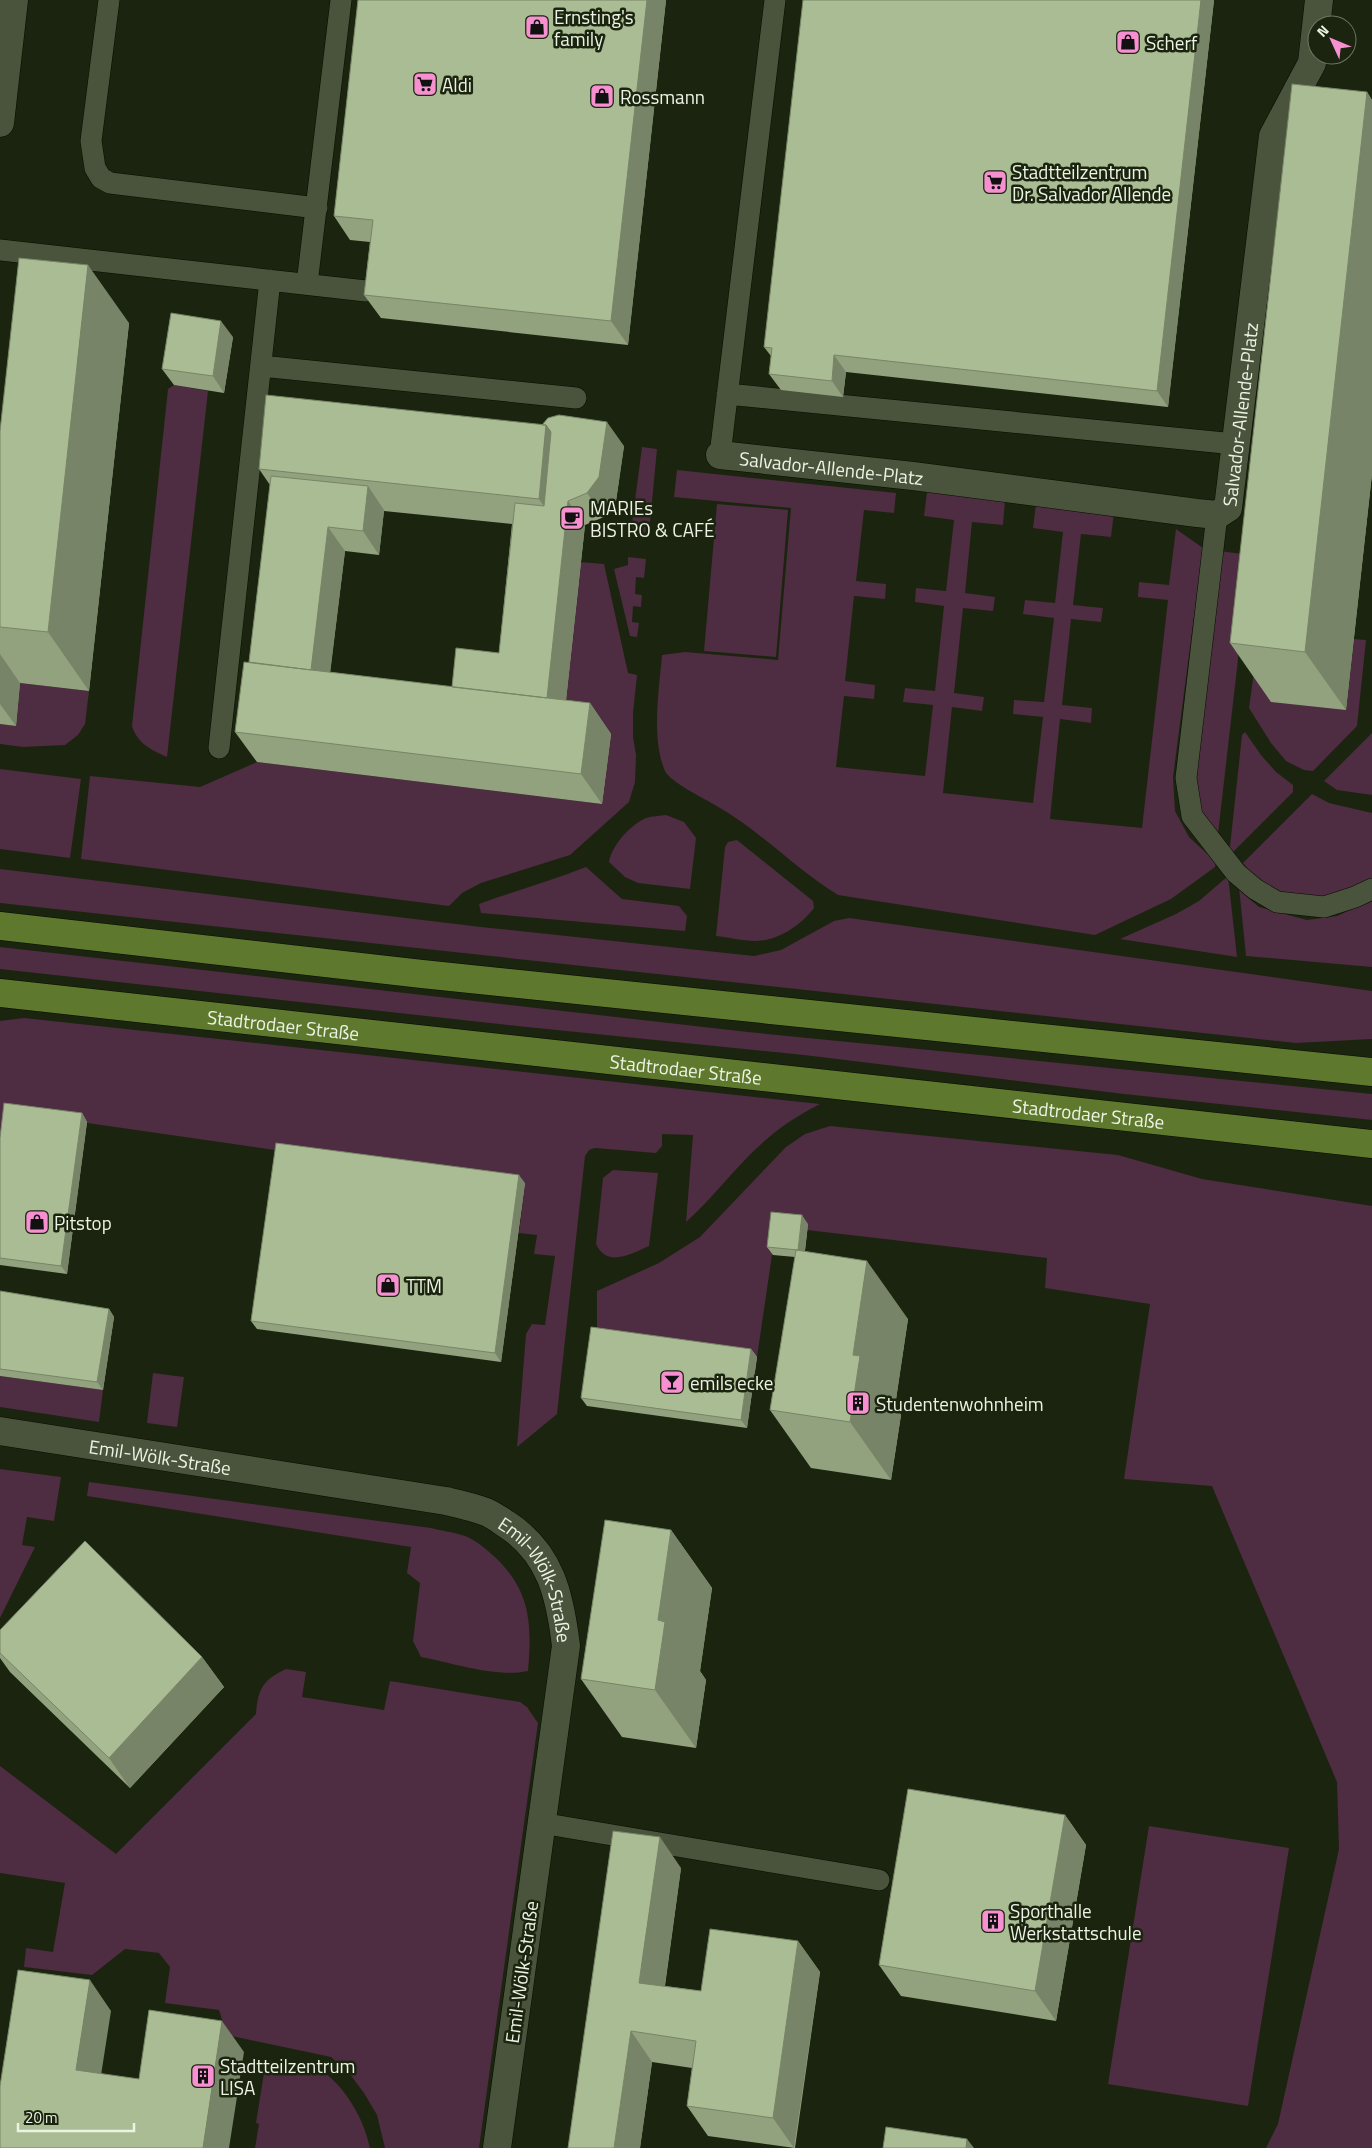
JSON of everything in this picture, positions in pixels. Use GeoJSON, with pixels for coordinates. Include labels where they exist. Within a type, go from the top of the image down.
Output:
{"type":"FeatureCollection","features":[{"type":"Feature","properties":{"kind":"main road"},"geometry":{"type":"LineString","coordinates":[[0,926],[422,974],[1372,1072]]}},
{"type":"Feature","properties":{"kind":"main road","name":"Stadtrodaer Straße"},"geometry":{"type":"LineString","coordinates":[[0,993],[1372,1144]]}},
{"type":"Feature","properties":{"kind":"street"},"geometry":{"type":"LineString","coordinates":[[0,123],[14,0]]}},
{"type":"Feature","properties":{"kind":"street","name":"Salvador-Allende-Platz"},"geometry":{"type":"LineString","coordinates":[[720,455],[913,476],[1217,515],[1228,508],[1273,136],[1312,63],[1320,0]]}},
{"type":"Feature","properties":{"kind":"street","name":"Emil-Wölk-Straße"},"geometry":{"type":"LineString","coordinates":[[0,1431],[446,1501],[488,1513],[518,1532],[542,1558],[553,1582],[562,1610],[566,1646],[497,2148]]}},
{"type":"Feature","properties":{"kind":"lane"},"geometry":{"type":"LineString","coordinates":[[109,0],[91,141],[95,168],[101,178],[110,183],[316,208]]}},
{"type":"Feature","properties":{"kind":"lane"},"geometry":{"type":"LineString","coordinates":[[307,284],[341,0]]}},
{"type":"Feature","properties":{"kind":"lane"},"geometry":{"type":"LineString","coordinates":[[720,455],[775,0]]}},
{"type":"Feature","properties":{"kind":"lane"},"geometry":{"type":"LineString","coordinates":[[0,250],[366,291]]}},
{"type":"Feature","properties":{"kind":"lane"},"geometry":{"type":"LineString","coordinates":[[218,748],[270,280]]}},
{"type":"Feature","properties":{"kind":"lane"},"geometry":{"type":"LineString","coordinates":[[261,366],[576,398]]}},
{"type":"Feature","properties":{"kind":"lane"},"geometry":{"type":"LineString","coordinates":[[727,394],[1235,444]]}},
{"type":"Feature","properties":{"kind":"lane"},"geometry":{"type":"LineString","coordinates":[[1217,515],[1186,778],[1192,816],[1236,873],[1254,889],[1277,902],[1324,907],[1355,898],[1372,889]]}},
{"type":"Feature","properties":{"kind":"lane"},"geometry":{"type":"LineString","coordinates":[[541,1823],[879,1880]]}},
{"type":"Feature","properties":{"kind":"shaded area"},"geometry":{"type":"Polygon","coordinates":[[[174,385],[208,391],[167,757],[150,749],[137,737],[132,726],[168,389],[174,385]]]}},
{"type":"Feature","properties":{"kind":"shaded area"},"geometry":{"type":"Polygon","coordinates":[[[642,447],[657,449],[649,533],[631,531],[642,447]]]}},
{"type":"Feature","properties":{"kind":"shaded area"},"geometry":{"type":"Polygon","coordinates":[[[677,470],[896,493],[894,513],[864,510],[856,581],[886,584],[885,599],[854,596],[845,681],[875,685],[874,699],[844,696],[836,767],[925,776],[933,705],[903,702],[905,688],[935,691],[944,606],[915,602],[916,588],[946,591],[954,520],[924,516],[927,492],[1005,500],[1003,525],[972,522],[965,593],[995,597],[993,611],[963,608],[954,693],[984,697],[982,711],[952,707],[943,793],[1033,803],[1043,717],[1013,714],[1014,700],[1044,702],[1054,618],[1023,614],[1025,600],[1055,603],[1063,532],[1033,528],[1036,504],[1114,512],[1111,537],[1081,534],[1073,605],[1103,608],[1101,622],[1071,619],[1062,705],[1092,708],[1091,723],[1060,719],[1050,819],[1142,828],[1168,600],[1138,597],[1139,582],[1169,585],[1176,529],[1203,548],[1173,777],[1175,811],[1189,837],[1216,862],[1215,867],[1171,899],[1095,935],[838,895],[822,885],[747,826],[674,780],[665,771],[658,744],[657,714],[662,655],[685,652],[778,660],[791,508],[674,497],[677,470]]]}},
{"type":"Feature","properties":{"kind":"shaded area"},"geometry":{"type":"Polygon","coordinates":[[[717,504],[788,510],[776,657],[704,651],[717,504]]]}},
{"type":"Feature","properties":{"kind":"shaded area"},"geometry":{"type":"Polygon","coordinates":[[[1220,551],[1250,555],[1218,834],[1203,818],[1192,777],[1220,551]]]}},
{"type":"Feature","properties":{"kind":"shaded area"},"geometry":{"type":"Polygon","coordinates":[[[628,557],[646,559],[644,578],[636,577],[635,594],[642,595],[641,607],[633,606],[632,622],[639,623],[637,637],[630,636],[614,569],[628,565],[628,557]]]}},
{"type":"Feature","properties":{"kind":"shaded area"},"geometry":{"type":"Polygon","coordinates":[[[580,562],[604,564],[628,673],[637,675],[633,713],[633,737],[636,755],[635,782],[629,802],[570,855],[481,883],[462,893],[449,906],[81,859],[90,776],[200,787],[257,762],[602,804],[563,726],[580,562]]]}},
{"type":"Feature","properties":{"kind":"shaded area"},"geometry":{"type":"Polygon","coordinates":[[[1354,639],[1366,640],[1357,726],[1313,771],[1304,770],[1286,761],[1271,743],[1249,708],[1257,650],[1346,710],[1354,639]]]}},
{"type":"Feature","properties":{"kind":"shaded area"},"geometry":{"type":"Polygon","coordinates":[[[20,683],[89,691],[85,724],[78,735],[65,745],[23,747],[0,744],[0,724],[16,726],[20,683]]]}},
{"type":"Feature","properties":{"kind":"shaded area"},"geometry":{"type":"Polygon","coordinates":[[[1245,732],[1276,772],[1293,785],[1293,792],[1229,856],[1242,735],[1245,732]]]}},
{"type":"Feature","properties":{"kind":"shaded area"},"geometry":{"type":"Polygon","coordinates":[[[1372,733],[1372,795],[1337,790],[1324,781],[1372,733]]]}},
{"type":"Feature","properties":{"kind":"shaded area"},"geometry":{"type":"Polygon","coordinates":[[[0,769],[81,779],[70,858],[0,849],[0,769]]]}},
{"type":"Feature","properties":{"kind":"shaded area"},"geometry":{"type":"Polygon","coordinates":[[[1312,794],[1329,803],[1372,813],[1372,878],[1337,897],[1290,900],[1254,878],[1243,863],[1312,794]]]}},
{"type":"Feature","properties":{"kind":"shaded area"},"geometry":{"type":"Polygon","coordinates":[[[666,815],[684,822],[696,838],[690,889],[638,883],[625,877],[609,862],[618,842],[634,825],[646,818],[666,815]]]}},
{"type":"Feature","properties":{"kind":"shaded area"},"geometry":{"type":"Polygon","coordinates":[[[737,840],[813,901],[814,908],[802,921],[788,931],[772,938],[755,941],[716,936],[725,847],[728,842],[737,840]]]}},
{"type":"Feature","properties":{"kind":"shaded area"},"geometry":{"type":"Polygon","coordinates":[[[586,867],[622,899],[679,906],[687,916],[685,931],[481,913],[479,904],[586,867]]]}},
{"type":"Feature","properties":{"kind":"shaded area"},"geometry":{"type":"Polygon","coordinates":[[[0,869],[481,927],[754,956],[781,950],[834,921],[849,918],[1372,991],[1372,1039],[1296,1043],[0,903],[0,869]]]}},
{"type":"Feature","properties":{"kind":"shaded area"},"geometry":{"type":"Polygon","coordinates":[[[1228,876],[1237,957],[1120,939],[1176,914],[1199,901],[1228,876]]]}},
{"type":"Feature","properties":{"kind":"shaded area"},"geometry":{"type":"Polygon","coordinates":[[[1239,887],[1259,907],[1307,920],[1337,916],[1372,900],[1372,967],[1246,956],[1239,887]]]}},
{"type":"Feature","properties":{"kind":"shaded area"},"geometry":{"type":"Polygon","coordinates":[[[0,947],[748,1032],[1372,1094],[1372,1120],[1124,1094],[804,1055],[517,1026],[0,969],[0,947]]]}},
{"type":"Feature","properties":{"kind":"shaded area"},"geometry":{"type":"Polygon","coordinates":[[[24,1018],[820,1104],[780,1128],[768,1138],[686,1222],[693,1135],[662,1134],[662,1146],[656,1153],[595,1148],[589,1150],[585,1156],[557,1414],[517,1447],[526,1334],[532,1324],[545,1325],[555,1256],[534,1254],[537,1235],[519,1233],[525,1183],[282,1151],[11,1112],[0,1191],[0,1021],[24,1018]]]}},
{"type":"Feature","properties":{"kind":"shaded area"},"geometry":{"type":"Polygon","coordinates":[[[830,1126],[1118,1155],[1202,1179],[1372,1206],[1372,2148],[1266,2148],[1278,2124],[1339,1849],[1337,1782],[1212,1486],[1124,1479],[1150,1304],[1045,1288],[1047,1258],[807,1230],[808,1224],[777,1221],[757,1357],[597,1335],[597,1291],[659,1263],[700,1237],[786,1147],[805,1134],[830,1126]]]}},
{"type":"Feature","properties":{"kind":"shaded area"},"geometry":{"type":"Polygon","coordinates":[[[613,1170],[658,1173],[649,1246],[620,1257],[606,1256],[596,1244],[603,1178],[613,1170]]]}},
{"type":"Feature","properties":{"kind":"shaded area"},"geometry":{"type":"Polygon","coordinates":[[[153,1373],[184,1377],[177,1427],[147,1423],[153,1373]]]}},
{"type":"Feature","properties":{"kind":"shaded area"},"geometry":{"type":"Polygon","coordinates":[[[0,1376],[103,1390],[99,1422],[0,1407],[0,1376]]]}},
{"type":"Feature","properties":{"kind":"shaded area"},"geometry":{"type":"Polygon","coordinates":[[[0,1469],[61,1477],[54,1521],[27,1517],[22,1545],[35,1547],[0,1618],[0,1469]]]}},
{"type":"Feature","properties":{"kind":"shaded area"},"geometry":{"type":"Polygon","coordinates":[[[89,1482],[431,1528],[457,1533],[469,1538],[489,1552],[508,1571],[523,1597],[529,1624],[528,1671],[503,1673],[421,1657],[413,1641],[420,1583],[407,1573],[411,1547],[87,1496],[89,1482]]]}},
{"type":"Feature","properties":{"kind":"shaded area"},"geometry":{"type":"Polygon","coordinates":[[[286,1669],[306,1672],[302,1697],[384,1710],[390,1681],[520,1702],[527,1707],[538,1723],[479,2148],[385,2148],[377,2115],[364,2093],[349,2073],[331,2057],[227,2035],[219,2010],[165,2003],[170,1967],[159,1953],[125,1949],[92,1975],[24,1967],[26,1948],[53,1952],[65,1883],[0,1873],[0,1766],[116,1854],[256,1714],[258,1698],[263,1686],[272,1677],[286,1669]]]}},
{"type":"Feature","properties":{"kind":"shaded area"},"geometry":{"type":"Polygon","coordinates":[[[1149,1826],[1289,1848],[1248,2106],[1108,2084],[1149,1826]]]}},
{"type":"Feature","properties":{"kind":"shaded area"},"geometry":{"type":"Polygon","coordinates":[[[266,2060],[315,2067],[328,2076],[345,2093],[358,2114],[370,2148],[255,2148],[259,2124],[256,2123],[266,2060]]]}},
{"type":"Feature","properties":{"kind":"building"},"geometry":{"type":"Polygon","coordinates":[[[358,0],[647,0],[611,321],[364,295],[373,220],[334,216],[358,0]]]}},
{"type":"Feature","properties":{"kind":"building","name":"Stadtteilzentrum Dr. Salvador Allende"},"geometry":{"type":"Polygon","coordinates":[[[803,0],[1201,0],[1157,391],[834,355],[832,381],[769,374],[772,348],[764,347],[803,0]]]}},
{"type":"Feature","properties":{"kind":"building"},"geometry":{"type":"Polygon","coordinates":[[[1292,84],[1367,92],[1305,652],[1230,643],[1292,84]]]}},
{"type":"Feature","properties":{"kind":"building"},"geometry":{"type":"Polygon","coordinates":[[[19,258],[88,265],[48,632],[0,627],[0,431],[19,258]]]}},
{"type":"Feature","properties":{"kind":"building"},"geometry":{"type":"Polygon","coordinates":[[[171,313],[221,321],[213,376],[162,369],[171,313]]]}},
{"type":"Feature","properties":{"kind":"building"},"geometry":{"type":"Polygon","coordinates":[[[266,395],[546,425],[539,499],[259,469],[266,395]]]}},
{"type":"Feature","properties":{"kind":"building"},"geometry":{"type":"Polygon","coordinates":[[[559,415],[607,422],[599,477],[587,493],[568,501],[547,698],[452,687],[456,648],[499,653],[515,503],[544,506],[551,432],[546,425],[542,425],[548,418],[559,415]]]}},
{"type":"Feature","properties":{"kind":"building"},"geometry":{"type":"Polygon","coordinates":[[[271,476],[368,486],[363,531],[328,527],[311,670],[249,662],[271,476]]]}},
{"type":"Feature","properties":{"kind":"building"},"geometry":{"type":"Polygon","coordinates":[[[244,662],[590,703],[581,774],[235,732],[244,662]]]}},
{"type":"Feature","properties":{"kind":"building","name":"Pitstop"},"geometry":{"type":"Polygon","coordinates":[[[4,1103],[82,1113],[61,1266],[0,1258],[0,1138],[4,1103]]]}},
{"type":"Feature","properties":{"kind":"building","name":"TTM"},"geometry":{"type":"Polygon","coordinates":[[[276,1143],[519,1175],[495,1353],[251,1321],[276,1143]]]}},
{"type":"Feature","properties":{"kind":"building"},"geometry":{"type":"Polygon","coordinates":[[[771,1212],[802,1215],[798,1250],[767,1247],[771,1212]]]}},
{"type":"Feature","properties":{"kind":"building"},"geometry":{"type":"Polygon","coordinates":[[[796,1250],[867,1261],[853,1355],[860,1356],[850,1422],[770,1410],[796,1250]]]}},
{"type":"Feature","properties":{"kind":"building"},"geometry":{"type":"Polygon","coordinates":[[[0,1291],[109,1309],[97,1382],[0,1369],[0,1291]]]}},
{"type":"Feature","properties":{"kind":"building","name":"emils ecke"},"geometry":{"type":"Polygon","coordinates":[[[591,1327],[751,1349],[741,1420],[581,1398],[591,1327]]]}},
{"type":"Feature","properties":{"kind":"building"},"geometry":{"type":"Polygon","coordinates":[[[605,1520],[671,1530],[658,1620],[665,1622],[655,1690],[581,1679],[605,1520]]]}},
{"type":"Feature","properties":{"kind":"building"},"geometry":{"type":"Polygon","coordinates":[[[85,1541],[202,1657],[109,1758],[0,1653],[0,1630],[85,1541]]]}},
{"type":"Feature","properties":{"kind":"building","name":"Sporthalle Werkstattschule"},"geometry":{"type":"Polygon","coordinates":[[[908,1789],[1065,1815],[1035,1991],[879,1965],[908,1789]]]}},
{"type":"Feature","properties":{"kind":"building"},"geometry":{"type":"Polygon","coordinates":[[[613,1831],[660,1837],[639,1983],[701,1991],[710,1929],[798,1941],[773,2118],[687,2106],[696,2041],[631,2031],[614,2148],[568,2148],[613,1831]]]}},
{"type":"Feature","properties":{"kind":"building","name":"Stadtteilzentrum LISA"},"geometry":{"type":"Polygon","coordinates":[[[18,1970],[90,1980],[76,2070],[139,2079],[149,2010],[222,2021],[203,2148],[0,2148],[0,2086],[18,1970]]]}},
{"type":"Feature","properties":{"kind":"building"},"geometry":{"type":"Polygon","coordinates":[[[886,2127],[967,2139],[966,2148],[883,2148],[886,2127]]]}},
{"type":"Feature","properties":{"kind":"place","name":"Ernsting's family"},"geometry":{"type":"Point","coordinates":[537,27]}},
{"type":"Feature","properties":{"kind":"place","name":"Scherf"},"geometry":{"type":"Point","coordinates":[1128,42]}},
{"type":"Feature","properties":{"kind":"place","name":"Aldi"},"geometry":{"type":"Point","coordinates":[425,84]}},
{"type":"Feature","properties":{"kind":"place","name":"Rossmann"},"geometry":{"type":"Point","coordinates":[602,96]}},
{"type":"Feature","properties":{"kind":"place","name":"Stadtteilzentrum Dr. Salvador Allende"},"geometry":{"type":"Point","coordinates":[995,182]}},
{"type":"Feature","properties":{"kind":"place","name":"MARIEs BISTRO & CAFÉ"},"geometry":{"type":"Point","coordinates":[572,518]}},
{"type":"Feature","properties":{"kind":"place","name":"Pitstop"},"geometry":{"type":"Point","coordinates":[37,1222]}},
{"type":"Feature","properties":{"kind":"place","name":"TTM"},"geometry":{"type":"Point","coordinates":[388,1285]}},
{"type":"Feature","properties":{"kind":"place","name":"emils ecke"},"geometry":{"type":"Point","coordinates":[672,1382]}},
{"type":"Feature","properties":{"kind":"place","name":"Studentenwohnheim"},"geometry":{"type":"Point","coordinates":[858,1403]}},
{"type":"Feature","properties":{"kind":"place","name":"Sporthalle Werkstattschule"},"geometry":{"type":"Point","coordinates":[993,1921]}},
{"type":"Feature","properties":{"kind":"place","name":"Stadtteilzentrum LISA"},"geometry":{"type":"Point","coordinates":[203,2076]}}]}
